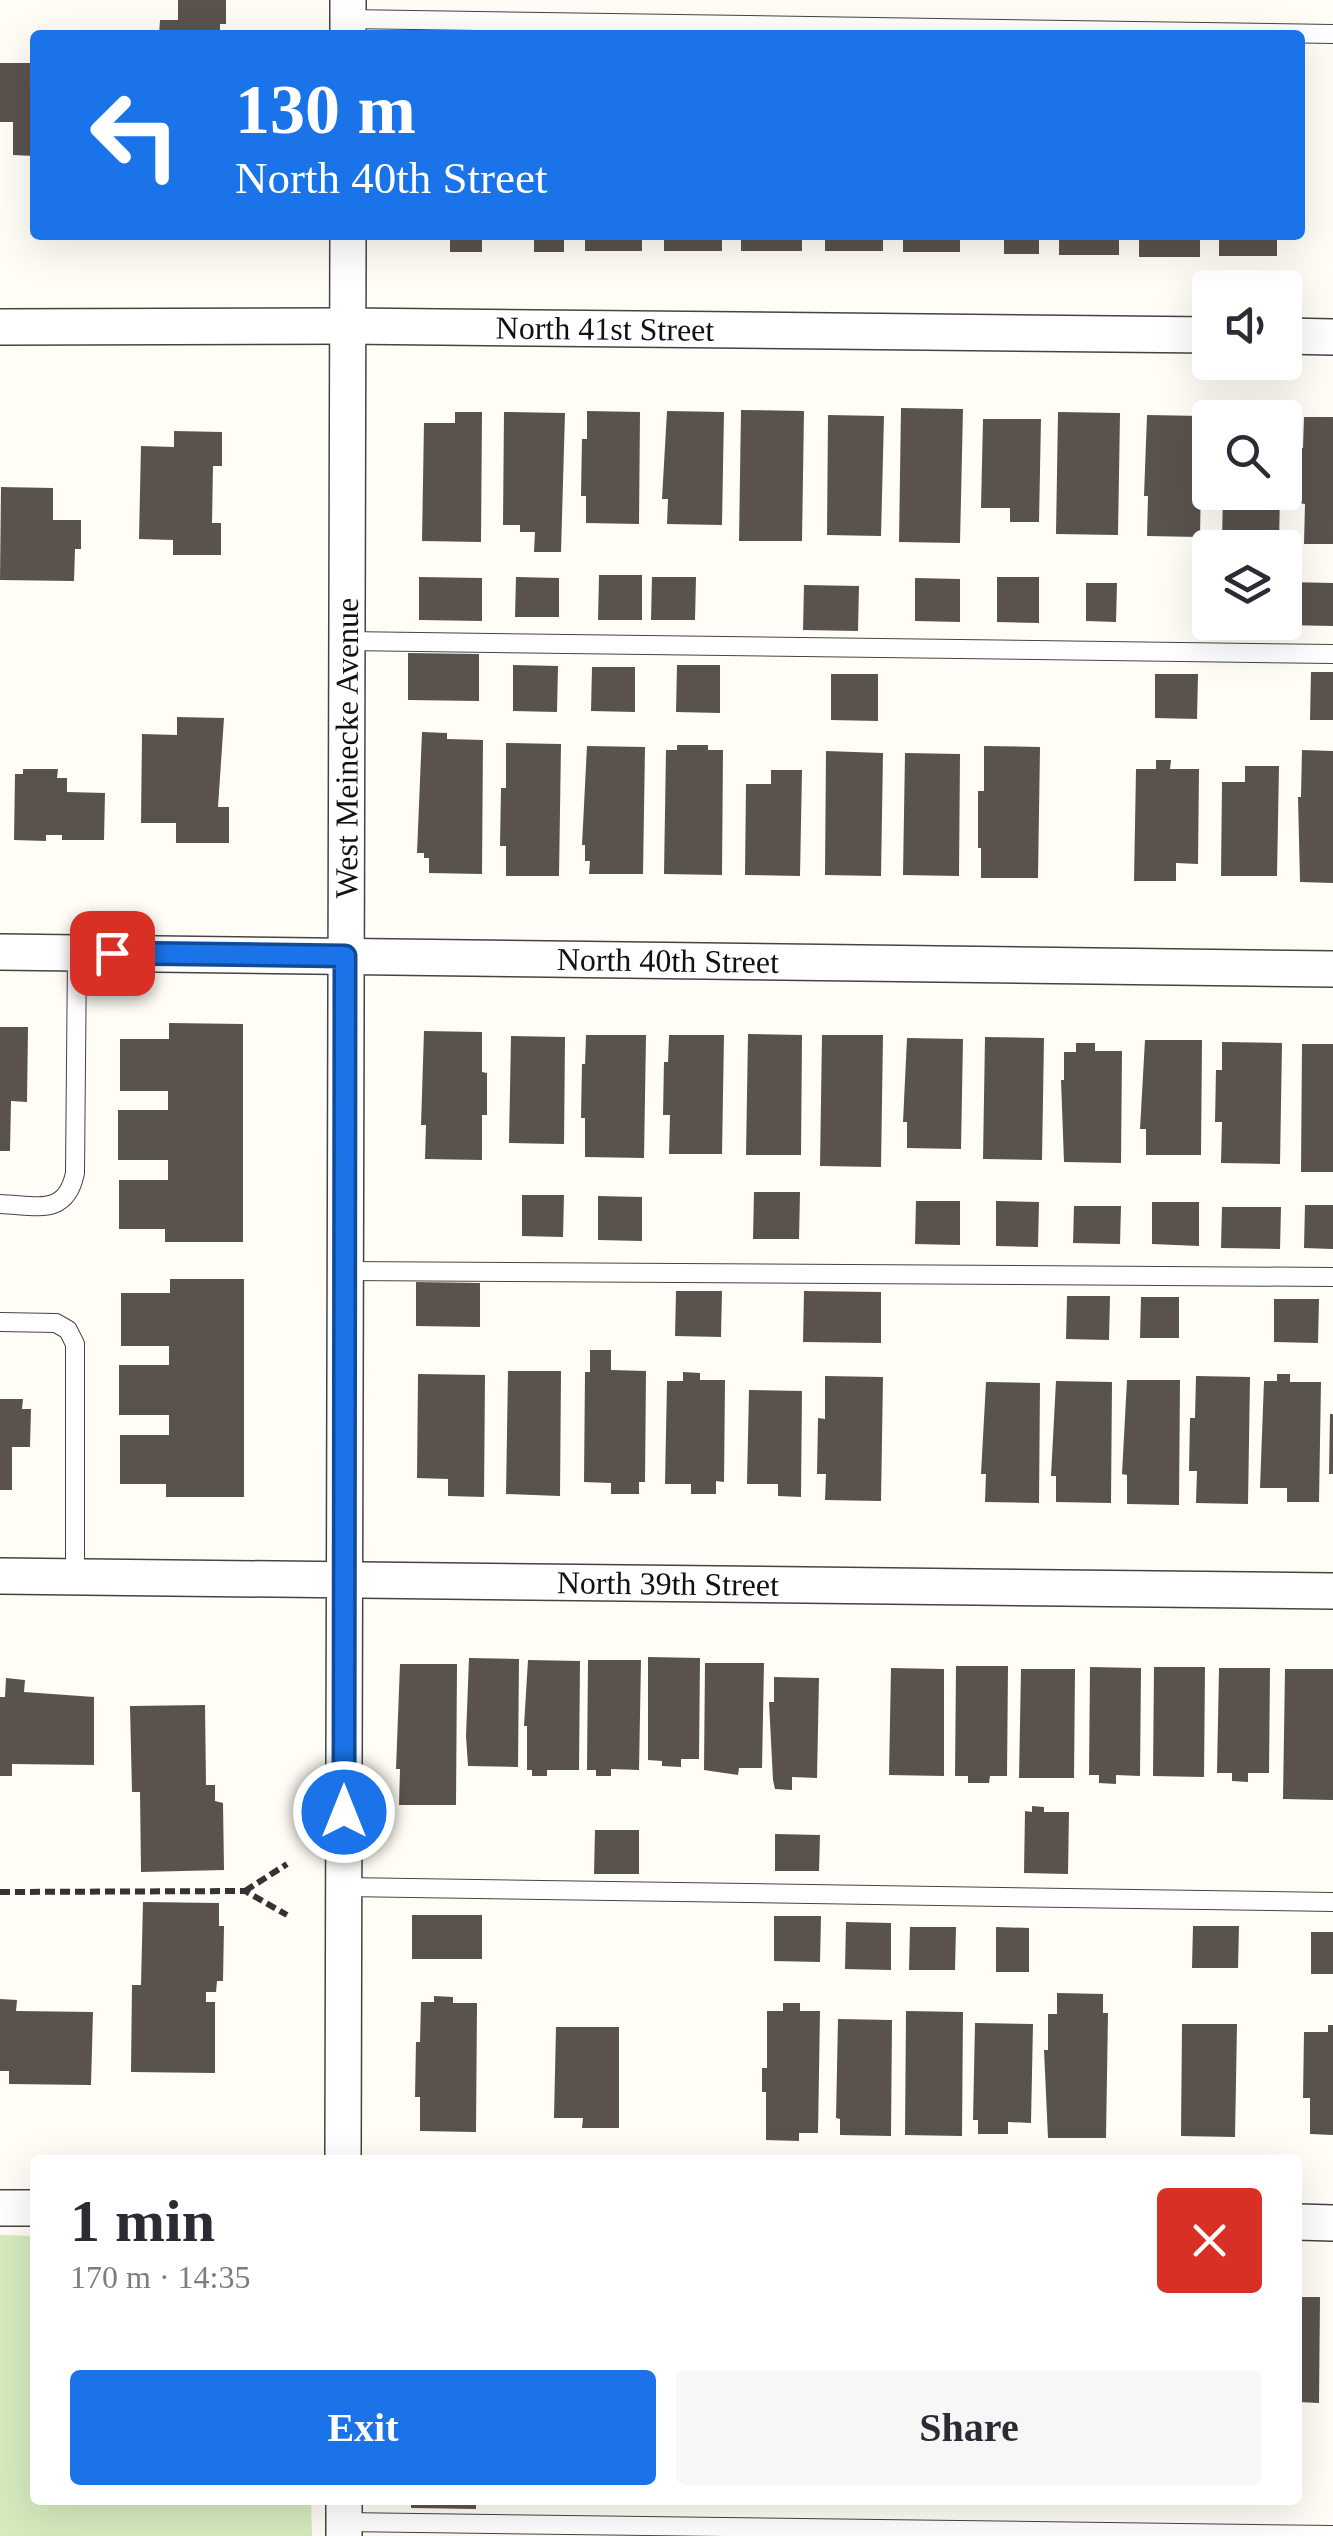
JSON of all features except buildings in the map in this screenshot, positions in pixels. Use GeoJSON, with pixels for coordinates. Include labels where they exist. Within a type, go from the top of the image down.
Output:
{"type":"FeatureCollection","features":[{"type":"Feature","properties":{"kind":"street","name":"West Meinecke Avenue"},"geometry":{"type":"LineString","coordinates":[[343,2155],[348,240]]}},
{"type":"Feature","properties":{"kind":"street","name":"North 41st Street"},"geometry":{"type":"LineString","coordinates":[[0,326],[1192,336]]}},
{"type":"Feature","properties":{"kind":"street"},"geometry":{"type":"LineString","coordinates":[[1302,336],[1333,337]]}},
{"type":"Feature","properties":{"kind":"street","name":"North 40th Street"},"geometry":{"type":"LineString","coordinates":[[0,952],[1333,969]]}},
{"type":"Feature","properties":{"kind":"street","name":"North 39th Street"},"geometry":{"type":"LineString","coordinates":[[0,1576],[1333,1591]]}},
{"type":"Feature","properties":{"kind":"street"},"geometry":{"type":"LineString","coordinates":[[0,2208],[30,2208]]}},
{"type":"Feature","properties":{"kind":"street"},"geometry":{"type":"LineString","coordinates":[[1302,2222],[1333,2223]]}},
{"type":"Feature","properties":{"kind":"lane"},"geometry":{"type":"LineString","coordinates":[[348,18],[1087,30]]}},
{"type":"Feature","properties":{"kind":"lane"},"geometry":{"type":"LineString","coordinates":[[1305,34],[1333,34]]}},
{"type":"Feature","properties":{"kind":"lane"},"geometry":{"type":"LineString","coordinates":[[346,641],[1333,654]]}},
{"type":"Feature","properties":{"kind":"lane"},"geometry":{"type":"LineString","coordinates":[[0,1204],[54,1204],[63,1202],[71,1192],[75,1173],[77,952]]}},
{"type":"Feature","properties":{"kind":"lane"},"geometry":{"type":"LineString","coordinates":[[344,1271],[1333,1277]]}},
{"type":"Feature","properties":{"kind":"lane"},"geometry":{"type":"LineString","coordinates":[[0,1322],[56,1323],[68,1330],[75,1344],[75,1578]]}},
{"type":"Feature","properties":{"kind":"lane"},"geometry":{"type":"LineString","coordinates":[[344,1888],[1333,1902]]}},
{"type":"Feature","properties":{"kind":"lane"},"geometry":{"type":"LineString","coordinates":[[344,2519],[1333,2535]]}},
{"type":"Feature","properties":{"kind":"path"},"geometry":{"type":"LineString","coordinates":[[245,1891],[287,1864]]}},
{"type":"Feature","properties":{"kind":"path"},"geometry":{"type":"LineString","coordinates":[[0,1892],[245,1891],[287,1914]]}},
{"type":"Feature","properties":{"kind":"green space"},"geometry":{"type":"Polygon","coordinates":[[[0,2235],[30,2236],[30,2505],[311,2505],[312,2536],[0,2536],[0,2235]]]}},
{"type":"Feature","properties":{"kind":"route"},"geometry":{"type":"LineString","coordinates":[[112,953],[345,956],[344,1812]]}}]}
